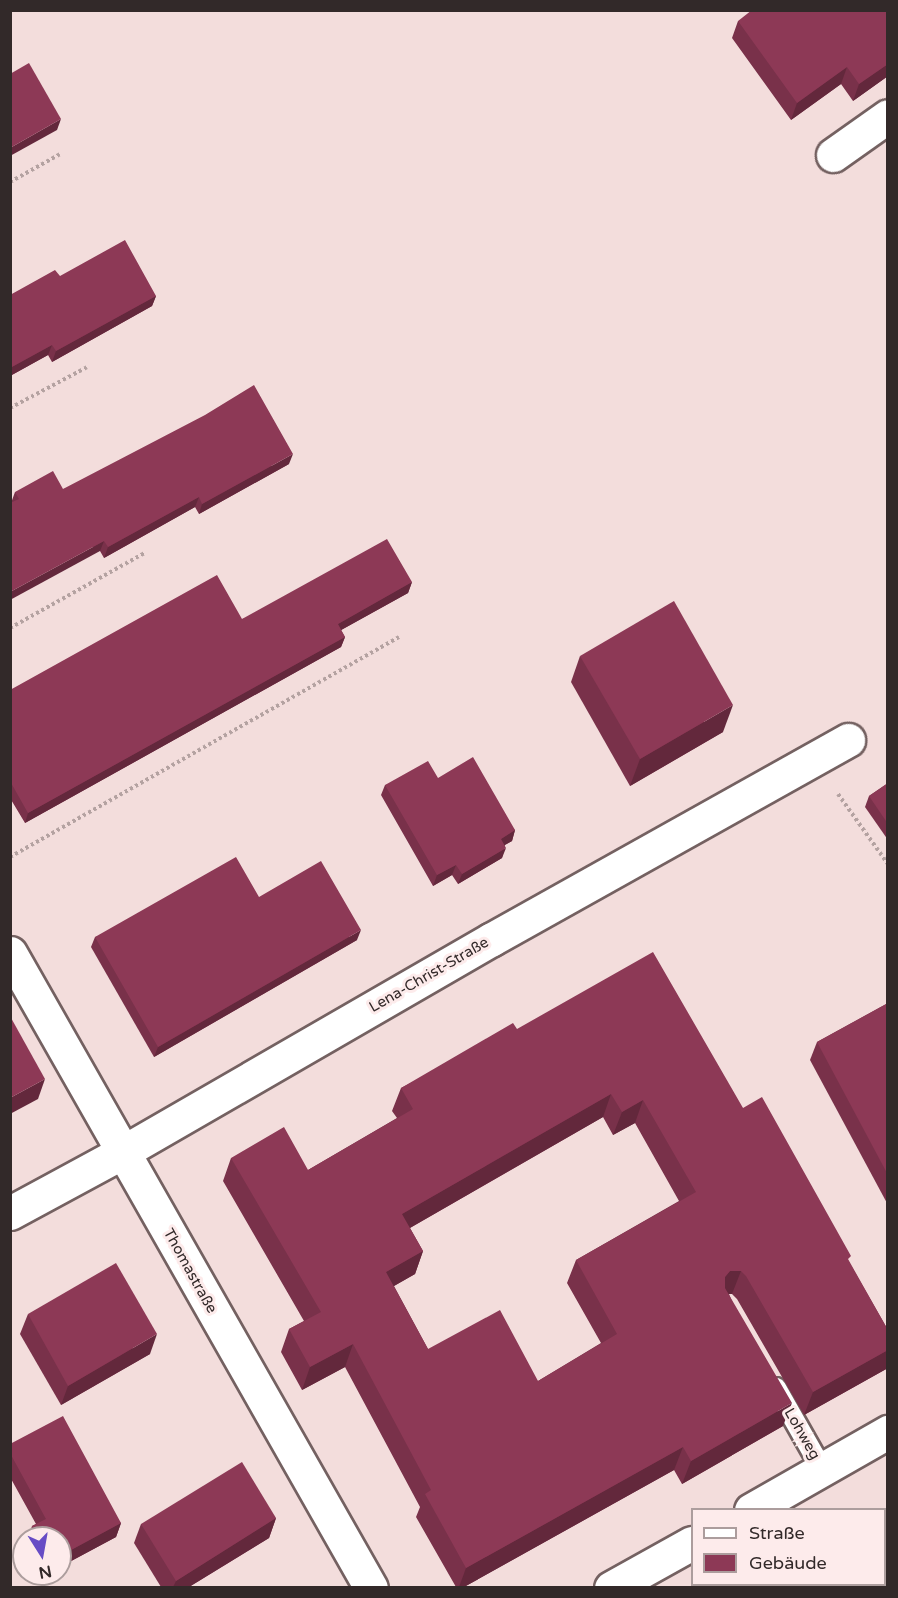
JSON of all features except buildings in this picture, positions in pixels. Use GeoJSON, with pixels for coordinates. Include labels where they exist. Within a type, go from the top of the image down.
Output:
{"type":"FeatureCollection","features":[{"type":"Feature","properties":{"kind":"street"},"geometry":{"type":"LineString","coordinates":[[833,155],[888,116]]}},
{"type":"Feature","properties":{"kind":"street","name":"Lena-Christ-Straße"},"geometry":{"type":"LineString","coordinates":[[10,1213],[123,1152],[492,939],[848,740]]}},
{"type":"Feature","properties":{"kind":"street","name":"Thomastraße"},"geometry":{"type":"LineString","coordinates":[[10,954],[371,1587]]}},
{"type":"Feature","properties":{"kind":"street","name":"Lohweg"},"geometry":{"type":"LineString","coordinates":[[753,1508],[888,1432]]}},
{"type":"Feature","properties":{"kind":"street"},"geometry":{"type":"LineString","coordinates":[[611,1587],[691,1544]]}},
{"type":"Feature","properties":{"kind":"lane","name":"Lohweg"},"geometry":{"type":"LineString","coordinates":[[763,1367],[822,1469]]}},
{"type":"Feature","properties":{"kind":"path"},"geometry":{"type":"LineString","coordinates":[[10,182],[60,154]]}},
{"type":"Feature","properties":{"kind":"path"},"geometry":{"type":"LineString","coordinates":[[10,408],[87,368]]}},
{"type":"Feature","properties":{"kind":"path"},"geometry":{"type":"LineString","coordinates":[[10,628],[145,553]]}},
{"type":"Feature","properties":{"kind":"path"},"geometry":{"type":"LineString","coordinates":[[10,857],[399,637]]}},
{"type":"Feature","properties":{"kind":"path"},"geometry":{"type":"LineString","coordinates":[[813,759],[888,864]]}}]}
